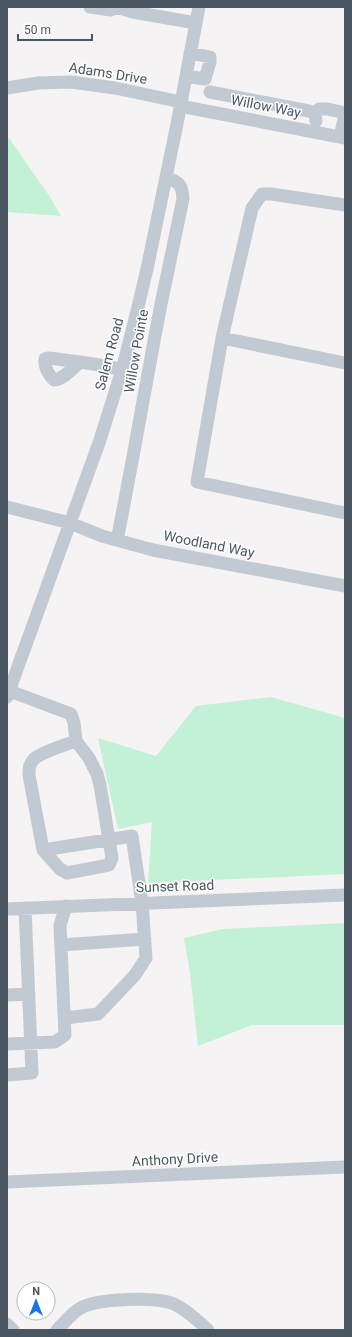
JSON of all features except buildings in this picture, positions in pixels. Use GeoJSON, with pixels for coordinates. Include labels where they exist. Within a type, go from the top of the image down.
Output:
{"type":"FeatureCollection","features":[{"type":"Feature","properties":{"kind":"street"},"geometry":{"type":"LineString","coordinates":[[90,7],[110,10],[116,7],[133,12],[196,23]]}},
{"type":"Feature","properties":{"kind":"street","name":"Salem Road"},"geometry":{"type":"LineString","coordinates":[[8,692],[100,440],[122,370],[142,290],[166,177],[199,7]]}},
{"type":"Feature","properties":{"kind":"street"},"geometry":{"type":"LineString","coordinates":[[190,53],[210,57],[206,79],[210,92],[206,111]]}},
{"type":"Feature","properties":{"kind":"street"},"geometry":{"type":"LineString","coordinates":[[186,76],[206,79]]}},
{"type":"Feature","properties":{"kind":"street","name":"Adams Drive"},"geometry":{"type":"LineString","coordinates":[[7,88],[38,83],[71,82],[115,88],[181,104]]}},
{"type":"Feature","properties":{"kind":"street"},"geometry":{"type":"LineString","coordinates":[[210,92],[309,111],[315,114],[317,118],[314,131]]}},
{"type":"Feature","properties":{"kind":"street","name":"Willow Way"},"geometry":{"type":"LineString","coordinates":[[181,104],[206,111],[342,137]]}},
{"type":"Feature","properties":{"kind":"street"},"geometry":{"type":"LineString","coordinates":[[315,114],[319,109],[328,109],[345,114],[342,137]]}},
{"type":"Feature","properties":{"kind":"street","name":"Willow Pointe"},"geometry":{"type":"LineString","coordinates":[[117,540],[161,303],[183,199],[182,188],[178,182],[166,177]]}},
{"type":"Feature","properties":{"kind":"street"},"geometry":{"type":"LineString","coordinates":[[345,205],[272,194],[262,194],[252,208],[222,338],[197,482],[345,513]]}},
{"type":"Feature","properties":{"kind":"street"},"geometry":{"type":"LineString","coordinates":[[222,338],[345,363]]}},
{"type":"Feature","properties":{"kind":"street"},"geometry":{"type":"LineString","coordinates":[[80,362],[108,366],[122,370]]}},
{"type":"Feature","properties":{"kind":"street","name":"Woodland Way"},"geometry":{"type":"LineString","coordinates":[[7,507],[70,523],[102,536],[153,550],[345,586]]}},
{"type":"Feature","properties":{"kind":"street"},"geometry":{"type":"LineString","coordinates":[[8,692],[71,714],[73,717],[76,741],[89,758],[97,774],[112,858],[109,865],[67,873],[60,869],[43,850],[29,774],[29,766],[42,754],[76,741]]}},
{"type":"Feature","properties":{"kind":"street"},"geometry":{"type":"LineString","coordinates":[[43,850],[132,836],[142,903],[146,958],[135,975],[98,1014],[64,1018]]}},
{"type":"Feature","properties":{"kind":"street","name":"Sunset Road"},"geometry":{"type":"LineString","coordinates":[[7,908],[345,895]]}},
{"type":"Feature","properties":{"kind":"street"},"geometry":{"type":"LineString","coordinates":[[7,1044],[55,1042],[65,1034],[60,925],[66,906]]}},
{"type":"Feature","properties":{"kind":"street"},"geometry":{"type":"LineString","coordinates":[[7,1075],[32,1073],[25,908]]}},
{"type":"Feature","properties":{"kind":"street"},"geometry":{"type":"LineString","coordinates":[[61,945],[145,939]]}},
{"type":"Feature","properties":{"kind":"street"},"geometry":{"type":"LineString","coordinates":[[7,995],[29,994]]}},
{"type":"Feature","properties":{"kind":"street","name":"Anthony Drive"},"geometry":{"type":"LineString","coordinates":[[7,1182],[345,1167]]}},
{"type":"Feature","properties":{"kind":"street"},"geometry":{"type":"LineString","coordinates":[[57,1330],[79,1309],[94,1303],[118,1300],[168,1302],[184,1309],[208,1330]]}},
{"type":"Feature","properties":{"kind":"street"},"geometry":{"type":"LineString","coordinates":[[7,1324],[13,1330]]}},
{"type":"Feature","properties":{"kind":"green space"},"geometry":{"type":"Polygon","coordinates":[[[9,138],[50,197],[61,216],[7,212],[7,143],[9,138]]]}},
{"type":"Feature","properties":{"kind":"green space"},"geometry":{"type":"Polygon","coordinates":[[[271,697],[345,718],[345,874],[148,883],[152,822],[118,829],[98,738],[156,756],[196,706],[271,697]]]}},
{"type":"Feature","properties":{"kind":"green space"},"geometry":{"type":"Polygon","coordinates":[[[345,923],[345,1025],[252,1025],[198,1046],[190,973],[184,938],[223,929],[345,923]]]}}]}
